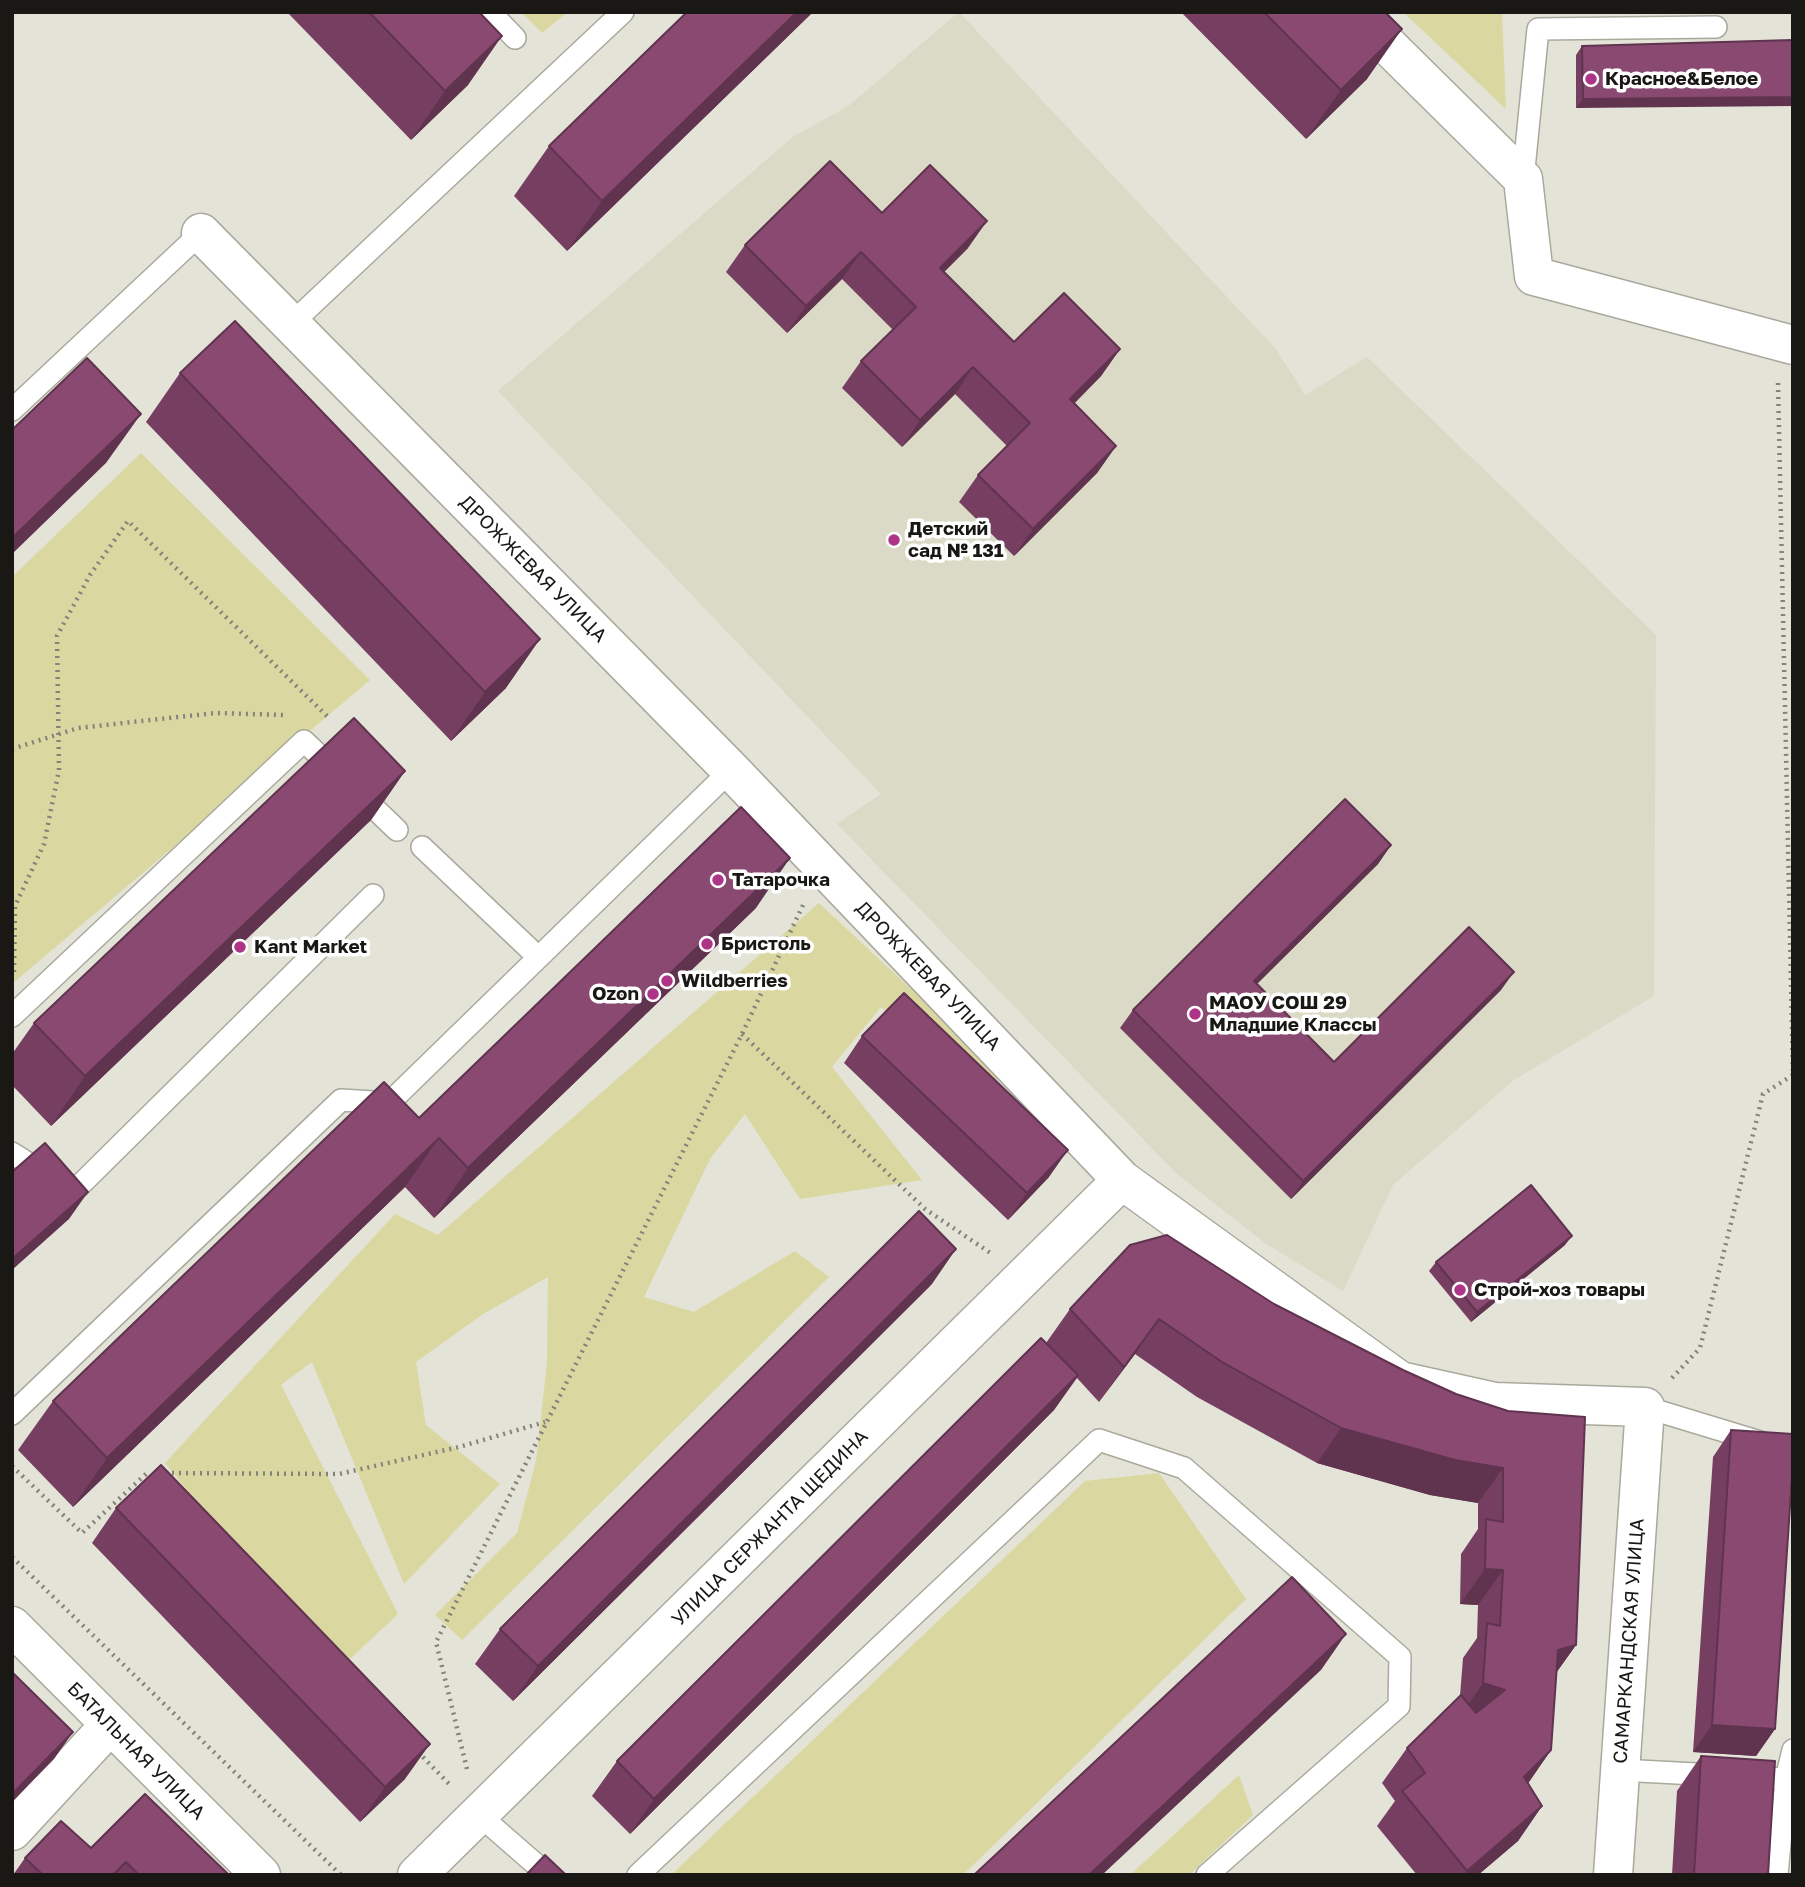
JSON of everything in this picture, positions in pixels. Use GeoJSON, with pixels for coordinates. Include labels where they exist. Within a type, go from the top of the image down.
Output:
{"type":"FeatureCollection","features":[{"type":"Feature","properties":{"kind":"street"},"geometry":{"type":"LineString","coordinates":[[1354,12],[1523,179],[1535,276],[1785,343]]}},
{"type":"Feature","properties":{"kind":"street","name":"ДРОЖЖЕВАЯ УЛИЦА"},"geometry":{"type":"LineString","coordinates":[[201,233],[731,770],[1122,1180],[1400,1381],[1495,1402],[1645,1407]]}},
{"type":"Feature","properties":{"kind":"street","name":"УЛИЦА СЕРЖАНТА ЩЕДИНА"},"geometry":{"type":"LineString","coordinates":[[417,1875],[1122,1180]]}},
{"type":"Feature","properties":{"kind":"street","name":"САМАРКАНДСКАЯ УЛИЦА"},"geometry":{"type":"LineString","coordinates":[[1612,1875],[1645,1407]]}},
{"type":"Feature","properties":{"kind":"street","name":"БАТАЛЬНАЯ УЛИЦА"},"geometry":{"type":"LineString","coordinates":[[12,1626],[109,1726],[261,1875]]}},
{"type":"Feature","properties":{"kind":"street"},"geometry":{"type":"LineString","coordinates":[[12,1831],[109,1726]]}},
{"type":"Feature","properties":{"kind":"lane"},"geometry":{"type":"LineString","coordinates":[[490,12],[515,38]]}},
{"type":"Feature","properties":{"kind":"lane"},"geometry":{"type":"LineString","coordinates":[[291,324],[623,12]]}},
{"type":"Feature","properties":{"kind":"lane"},"geometry":{"type":"LineString","coordinates":[[1523,179],[1538,29],[1716,27]]}},
{"type":"Feature","properties":{"kind":"lane"},"geometry":{"type":"LineString","coordinates":[[12,410],[201,233]]}},
{"type":"Feature","properties":{"kind":"lane"},"geometry":{"type":"LineString","coordinates":[[12,1016],[304,741],[397,830]]}},
{"type":"Feature","properties":{"kind":"lane"},"geometry":{"type":"LineString","coordinates":[[12,1414],[341,1100],[389,1103],[731,770]]}},
{"type":"Feature","properties":{"kind":"lane"},"geometry":{"type":"LineString","coordinates":[[422,847],[538,957]]}},
{"type":"Feature","properties":{"kind":"lane"},"geometry":{"type":"LineString","coordinates":[[12,1153],[73,1192],[373,895]]}},
{"type":"Feature","properties":{"kind":"lane"},"geometry":{"type":"LineString","coordinates":[[1645,1407],[1793,1452]]}},
{"type":"Feature","properties":{"kind":"lane"},"geometry":{"type":"LineString","coordinates":[[638,1875],[1099,1440],[1184,1468],[1400,1657],[1399,1706],[1207,1875]]}},
{"type":"Feature","properties":{"kind":"lane"},"geometry":{"type":"LineString","coordinates":[[1777,1875],[1786,1779],[1793,1750]]}},
{"type":"Feature","properties":{"kind":"lane"},"geometry":{"type":"LineString","coordinates":[[1620,1770],[1786,1779]]}},
{"type":"Feature","properties":{"kind":"lane"},"geometry":{"type":"LineString","coordinates":[[478,1814],[548,1875]]}},
{"type":"Feature","properties":{"kind":"path"},"geometry":{"type":"LineString","coordinates":[[1645,1407],[1700,1348],[1763,1094],[1793,1075],[1785,343]]}},
{"type":"Feature","properties":{"kind":"path"},"geometry":{"type":"LineString","coordinates":[[14,982],[15,906],[44,844],[59,770],[57,636],[90,575],[128,521]]}},
{"type":"Feature","properties":{"kind":"path"},"geometry":{"type":"LineString","coordinates":[[12,749],[78,728],[215,713],[290,715]]}},
{"type":"Feature","properties":{"kind":"path"},"geometry":{"type":"LineString","coordinates":[[315,716],[328,716]]}},
{"type":"Feature","properties":{"kind":"path"},"geometry":{"type":"LineString","coordinates":[[478,1814],[436,1642],[742,1034],[822,865]]}},
{"type":"Feature","properties":{"kind":"path"},"geometry":{"type":"LineString","coordinates":[[742,1034],[925,1209],[1025,1276]]}},
{"type":"Feature","properties":{"kind":"path"},"geometry":{"type":"LineString","coordinates":[[12,1466],[82,1533],[147,1473],[339,1474],[459,1447],[545,1422]]}},
{"type":"Feature","properties":{"kind":"path"},"geometry":{"type":"LineString","coordinates":[[147,1473],[156,1482]]}},
{"type":"Feature","properties":{"kind":"path"},"geometry":{"type":"LineString","coordinates":[[12,1557],[341,1875]]}},
{"type":"Feature","properties":{"kind":"path"},"geometry":{"type":"LineString","coordinates":[[412,1746],[478,1814]]}},
{"type":"Feature","properties":{"kind":"shaded area"},"geometry":{"type":"Polygon","coordinates":[[[521,12],[568,12],[542,33],[521,12]]]}},
{"type":"Feature","properties":{"kind":"shaded area"},"geometry":{"type":"Polygon","coordinates":[[[959,12],[1276,349],[1305,395],[1367,357],[1656,635],[1654,996],[1514,1080],[1393,1185],[1343,1291],[1265,1243],[1177,1174],[837,824],[881,794],[498,391],[794,136],[847,107],[959,12]]]}},
{"type":"Feature","properties":{"kind":"shaded area"},"geometry":{"type":"Polygon","coordinates":[[[1403,12],[1502,12],[1506,109],[1403,12]]]}},
{"type":"Feature","properties":{"kind":"shaded area"},"geometry":{"type":"Polygon","coordinates":[[[141,453],[370,680],[12,984],[12,577],[141,453]]]}},
{"type":"Feature","properties":{"kind":"shaded area"},"geometry":{"type":"Polygon","coordinates":[[[819,903],[1002,1074],[984,1092],[881,1007],[832,1067],[922,1180],[800,1199],[745,1114],[710,1159],[644,1297],[694,1312],[795,1251],[829,1277],[462,1640],[435,1615],[517,1533],[536,1461],[547,1363],[548,1277],[483,1314],[416,1362],[426,1425],[500,1484],[404,1584],[312,1362],[281,1385],[398,1614],[334,1674],[165,1463],[395,1214],[438,1235],[819,903]]]}},
{"type":"Feature","properties":{"kind":"shaded area"},"geometry":{"type":"Polygon","coordinates":[[[1159,1473],[1246,1599],[963,1875],[671,1875],[1085,1481],[1159,1473]]]}},
{"type":"Feature","properties":{"kind":"shaded area"},"geometry":{"type":"Polygon","coordinates":[[[1239,1775],[1253,1815],[1189,1875],[1130,1875],[1239,1775]]]}},
{"type":"Feature","properties":{"kind":"building"},"geometry":{"type":"Polygon","coordinates":[[[369,12],[479,12],[502,36],[445,91],[369,12]]]}},
{"type":"Feature","properties":{"kind":"building"},"geometry":{"type":"Polygon","coordinates":[[[687,12],[797,12],[602,201],[549,146],[687,12]]]}},
{"type":"Feature","properties":{"kind":"building"},"geometry":{"type":"Polygon","coordinates":[[[1264,12],[1385,12],[1402,29],[1341,90],[1264,12]]]}},
{"type":"Feature","properties":{"kind":"building"},"geometry":{"type":"Polygon","coordinates":[[[1793,40],[1793,97],[1583,99],[1582,46],[1793,40]]]}},
{"type":"Feature","properties":{"kind":"building"},"geometry":{"type":"Polygon","coordinates":[[[830,161],[882,213],[930,165],[987,221],[940,268],[1014,342],[1064,293],[1120,349],[1070,399],[1116,446],[1033,529],[978,475],[1030,423],[973,367],[920,420],[861,361],[916,307],[861,252],[806,306],[745,245],[830,161]]]}},
{"type":"Feature","properties":{"kind":"building"},"geometry":{"type":"Polygon","coordinates":[[[235,321],[540,639],[485,692],[180,373],[235,321]]]}},
{"type":"Feature","properties":{"kind":"building"},"geometry":{"type":"Polygon","coordinates":[[[87,358],[141,414],[12,538],[12,430],[87,358]]]}},
{"type":"Feature","properties":{"kind":"building"},"geometry":{"type":"Polygon","coordinates":[[[354,718],[405,771],[85,1076],[34,1023],[354,718]]]}},
{"type":"Feature","properties":{"kind":"building","name":"МАОУ СОШ 29 Младшие Классы"},"geometry":{"type":"Polygon","coordinates":[[[1345,799],[1391,845],[1254,981],[1334,1062],[1469,927],[1514,972],[1303,1181],[1133,1010],[1345,799]]]}},
{"type":"Feature","properties":{"kind":"building"},"geometry":{"type":"Polygon","coordinates":[[[741,807],[790,858],[468,1168],[439,1138],[107,1458],[53,1401],[384,1082],[419,1118],[741,807]]]}},
{"type":"Feature","properties":{"kind":"building"},"geometry":{"type":"Polygon","coordinates":[[[904,993],[1068,1150],[1027,1193],[862,1036],[904,993]]]}},
{"type":"Feature","properties":{"kind":"building"},"geometry":{"type":"Polygon","coordinates":[[[45,1143],[88,1192],[12,1259],[12,1172],[45,1143]]]}},
{"type":"Feature","properties":{"kind":"building"},"geometry":{"type":"Polygon","coordinates":[[[1531,1185],[1572,1236],[1477,1312],[1436,1262],[1531,1185]]]}},
{"type":"Feature","properties":{"kind":"building"},"geometry":{"type":"Polygon","coordinates":[[[919,1211],[956,1249],[538,1666],[500,1629],[919,1211]]]}},
{"type":"Feature","properties":{"kind":"building"},"geometry":{"type":"Polygon","coordinates":[[[1167,1235],[1274,1304],[1456,1394],[1508,1411],[1585,1417],[1576,1645],[1558,1650],[1551,1750],[1524,1777],[1542,1806],[1467,1871],[1402,1791],[1425,1773],[1407,1748],[1461,1695],[1476,1713],[1505,1690],[1483,1683],[1487,1623],[1500,1626],[1503,1570],[1485,1569],[1486,1519],[1503,1522],[1503,1468],[1455,1460],[1341,1428],[1222,1362],[1159,1319],[1124,1367],[1070,1309],[1130,1245],[1167,1235]]]}},
{"type":"Feature","properties":{"kind":"building"},"geometry":{"type":"Polygon","coordinates":[[[1041,1338],[1078,1375],[654,1799],[617,1761],[1041,1338]]]}},
{"type":"Feature","properties":{"kind":"building"},"geometry":{"type":"Polygon","coordinates":[[[1731,1430],[1793,1434],[1775,1729],[1712,1725],[1731,1430]]]}},
{"type":"Feature","properties":{"kind":"building"},"geometry":{"type":"Polygon","coordinates":[[[161,1465],[430,1744],[385,1787],[116,1508],[161,1465]]]}},
{"type":"Feature","properties":{"kind":"building"},"geometry":{"type":"Polygon","coordinates":[[[1292,1577],[1346,1634],[1089,1875],[974,1875],[1292,1577]]]}},
{"type":"Feature","properties":{"kind":"building"},"geometry":{"type":"Polygon","coordinates":[[[12,1672],[73,1732],[12,1794],[12,1672]]]}},
{"type":"Feature","properties":{"kind":"building"},"geometry":{"type":"Polygon","coordinates":[[[1701,1756],[1775,1761],[1768,1875],[1694,1875],[1701,1756]]]}},
{"type":"Feature","properties":{"kind":"building"},"geometry":{"type":"Polygon","coordinates":[[[145,1794],[229,1875],[139,1875],[126,1862],[113,1875],[43,1875],[25,1858],[61,1821],[91,1848],[145,1794]]]}},
{"type":"Feature","properties":{"kind":"building"},"geometry":{"type":"Polygon","coordinates":[[[545,1855],[566,1875],[526,1875],[545,1855]]]}},
{"type":"Feature","properties":{"kind":"place","name":"Красное&Белое"},"geometry":{"type":"Point","coordinates":[1591,79]}},
{"type":"Feature","properties":{"kind":"place","name":"Детский сад № 131"},"geometry":{"type":"Point","coordinates":[894,540]}},
{"type":"Feature","properties":{"kind":"place","name":"Татарочка"},"geometry":{"type":"Point","coordinates":[718,880]}},
{"type":"Feature","properties":{"kind":"place","name":"Бристоль"},"geometry":{"type":"Point","coordinates":[707,944]}},
{"type":"Feature","properties":{"kind":"place","name":"Kant Market"},"geometry":{"type":"Point","coordinates":[240,947]}},
{"type":"Feature","properties":{"kind":"place","name":"Wildberries"},"geometry":{"type":"Point","coordinates":[667,981]}},
{"type":"Feature","properties":{"kind":"place","name":"Ozon"},"geometry":{"type":"Point","coordinates":[653,994]}},
{"type":"Feature","properties":{"kind":"place","name":"МАОУ СОШ 29 Младшие Классы"},"geometry":{"type":"Point","coordinates":[1195,1014]}},
{"type":"Feature","properties":{"kind":"place","name":"Строй-хоз товары"},"geometry":{"type":"Point","coordinates":[1460,1290]}}]}
